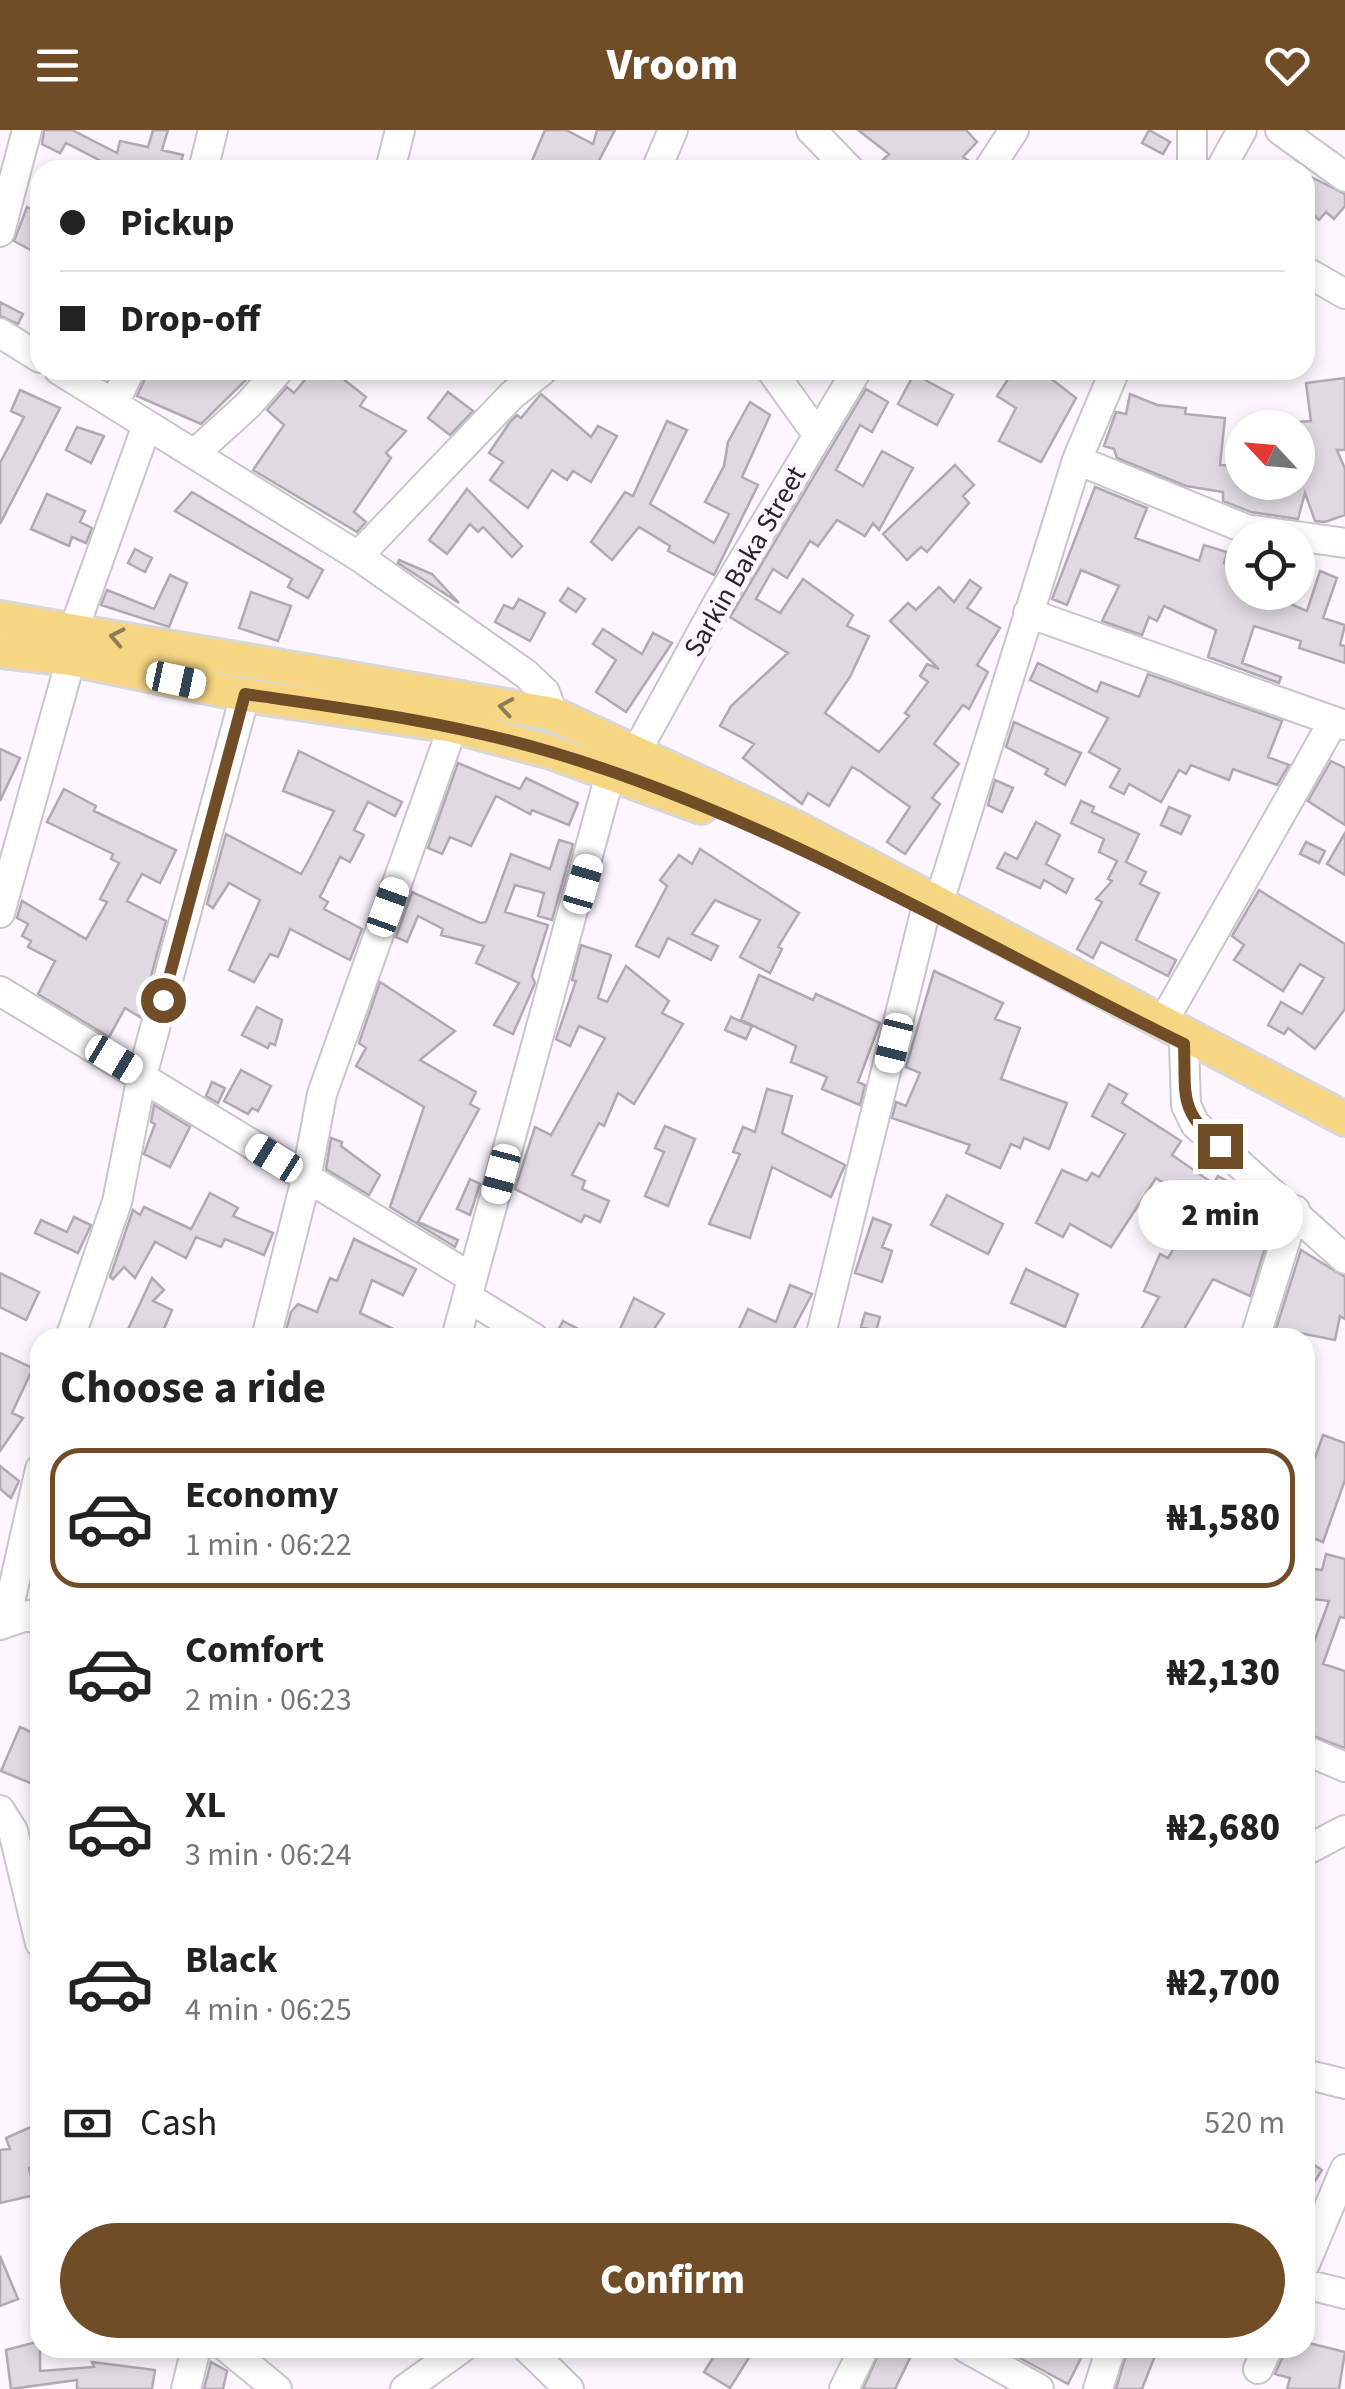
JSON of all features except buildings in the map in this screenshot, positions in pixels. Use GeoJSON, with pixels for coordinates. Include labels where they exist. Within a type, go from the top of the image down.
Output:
{"type":"FeatureCollection","features":[{"type":"Feature","properties":{"kind":"main road"},"geometry":{"type":"LineString","coordinates":[[0,618],[73,644],[245,694],[454,726],[623,763]]}},
{"type":"Feature","properties":{"kind":"main road"},"geometry":{"type":"LineString","coordinates":[[0,651],[73,644],[553,714],[623,763],[932,908],[1345,1119]]}},
{"type":"Feature","properties":{"kind":"main road"},"geometry":{"type":"LineString","coordinates":[[1174,1032],[1345,1133]]}},
{"type":"Feature","properties":{"kind":"street"},"geometry":{"type":"LineString","coordinates":[[0,232],[27,130]]}},
{"type":"Feature","properties":{"kind":"street"},"geometry":{"type":"LineString","coordinates":[[205,160],[212,130]]}},
{"type":"Feature","properties":{"kind":"street"},"geometry":{"type":"LineString","coordinates":[[392,160],[400,130]]}},
{"type":"Feature","properties":{"kind":"street"},"geometry":{"type":"LineString","coordinates":[[660,160],[673,130]]}},
{"type":"Feature","properties":{"kind":"street"},"geometry":{"type":"LineString","coordinates":[[811,130],[840,160]]}},
{"type":"Feature","properties":{"kind":"street"},"geometry":{"type":"LineString","coordinates":[[994,160],[1014,130]]}},
{"type":"Feature","properties":{"kind":"street"},"geometry":{"type":"LineString","coordinates":[[1192,130],[1192,160]]}},
{"type":"Feature","properties":{"kind":"street"},"geometry":{"type":"LineString","coordinates":[[1226,160],[1242,130]]}},
{"type":"Feature","properties":{"kind":"street"},"geometry":{"type":"LineString","coordinates":[[1280,130],[1345,177]]}},
{"type":"Feature","properties":{"kind":"street"},"geometry":{"type":"LineString","coordinates":[[1315,277],[1345,294]]}},
{"type":"Feature","properties":{"kind":"street"},"geometry":{"type":"LineString","coordinates":[[0,333],[30,352]]}},
{"type":"Feature","properties":{"kind":"street"},"geometry":{"type":"LineString","coordinates":[[76,380],[358,556],[526,674],[545,692],[553,714]]}},
{"type":"Feature","properties":{"kind":"street"},"geometry":{"type":"LineString","coordinates":[[114,404],[125,380]]}},
{"type":"Feature","properties":{"kind":"street"},"geometry":{"type":"LineString","coordinates":[[194,454],[270,380]]}},
{"type":"Feature","properties":{"kind":"street"},"geometry":{"type":"LineString","coordinates":[[358,556],[512,395],[531,380]]}},
{"type":"Feature","properties":{"kind":"street"},"geometry":{"type":"LineString","coordinates":[[777,380],[817,434]]}},
{"type":"Feature","properties":{"kind":"street","name":"Sarkin Baka Street"},"geometry":{"type":"LineString","coordinates":[[459,1328],[623,763],[851,380]]}},
{"type":"Feature","properties":{"kind":"street"},"geometry":{"type":"LineString","coordinates":[[823,1328],[932,908],[1077,460],[1111,380]]}},
{"type":"Feature","properties":{"kind":"street"},"geometry":{"type":"LineString","coordinates":[[0,913],[73,644],[147,426]]}},
{"type":"Feature","properties":{"kind":"street"},"geometry":{"type":"LineString","coordinates":[[1077,460],[1246,529],[1345,543]]}},
{"type":"Feature","properties":{"kind":"street"},"geometry":{"type":"LineString","coordinates":[[1028,613],[1339,724],[1174,1032],[1186,1106],[1195,1124],[1345,1259]]}},
{"type":"Feature","properties":{"kind":"street"},"geometry":{"type":"LineString","coordinates":[[73,1328],[117,1202],[142,1076],[245,694]]}},
{"type":"Feature","properties":{"kind":"street"},"geometry":{"type":"LineString","coordinates":[[269,1328],[306,1179],[322,1094],[454,726]]}},
{"type":"Feature","properties":{"kind":"street"},"geometry":{"type":"LineString","coordinates":[[0,991],[306,1179],[470,1288],[521,1328]]}},
{"type":"Feature","properties":{"kind":"street"},"geometry":{"type":"LineString","coordinates":[[1258,1328],[1295,1210]]}},
{"type":"Feature","properties":{"kind":"street"},"geometry":{"type":"LineString","coordinates":[[30,1511],[3,1623],[30,1616]]}},
{"type":"Feature","properties":{"kind":"street"},"geometry":{"type":"LineString","coordinates":[[1315,1754],[1345,1767]]}},
{"type":"Feature","properties":{"kind":"street"},"geometry":{"type":"LineString","coordinates":[[0,1810],[14,1831],[30,1900]]}},
{"type":"Feature","properties":{"kind":"street"},"geometry":{"type":"LineString","coordinates":[[1315,1846],[1345,1830]]}},
{"type":"Feature","properties":{"kind":"street"},"geometry":{"type":"LineString","coordinates":[[1315,2076],[1345,2084]]}},
{"type":"Feature","properties":{"kind":"street"},"geometry":{"type":"LineString","coordinates":[[1315,2240],[1345,2169]]}},
{"type":"Feature","properties":{"kind":"street"},"geometry":{"type":"LineString","coordinates":[[1315,2286],[1345,2294]]}},
{"type":"Feature","properties":{"kind":"street"},"geometry":{"type":"LineString","coordinates":[[239,2358],[277,2389]]}},
{"type":"Feature","properties":{"kind":"street"},"geometry":{"type":"LineString","coordinates":[[405,2389],[448,2358]]}},
{"type":"Feature","properties":{"kind":"street"},"geometry":{"type":"LineString","coordinates":[[537,2358],[569,2389]]}},
{"type":"Feature","properties":{"kind":"street"},"geometry":{"type":"LineString","coordinates":[[844,2389],[859,2358]]}},
{"type":"Feature","properties":{"kind":"street"},"geometry":{"type":"LineString","coordinates":[[984,2358],[1039,2389]]}},
{"type":"Feature","properties":{"kind":"street"},"geometry":{"type":"LineString","coordinates":[[1098,2389],[1109,2358]]}},
{"type":"Feature","properties":{"kind":"route"},"geometry":{"type":"LineString","coordinates":[[163,1000],[245,694],[390,714],[454,726],[551,752],[787,841],[1184,1044],[1186,1106],[1195,1124],[1220,1146]]}}]}
